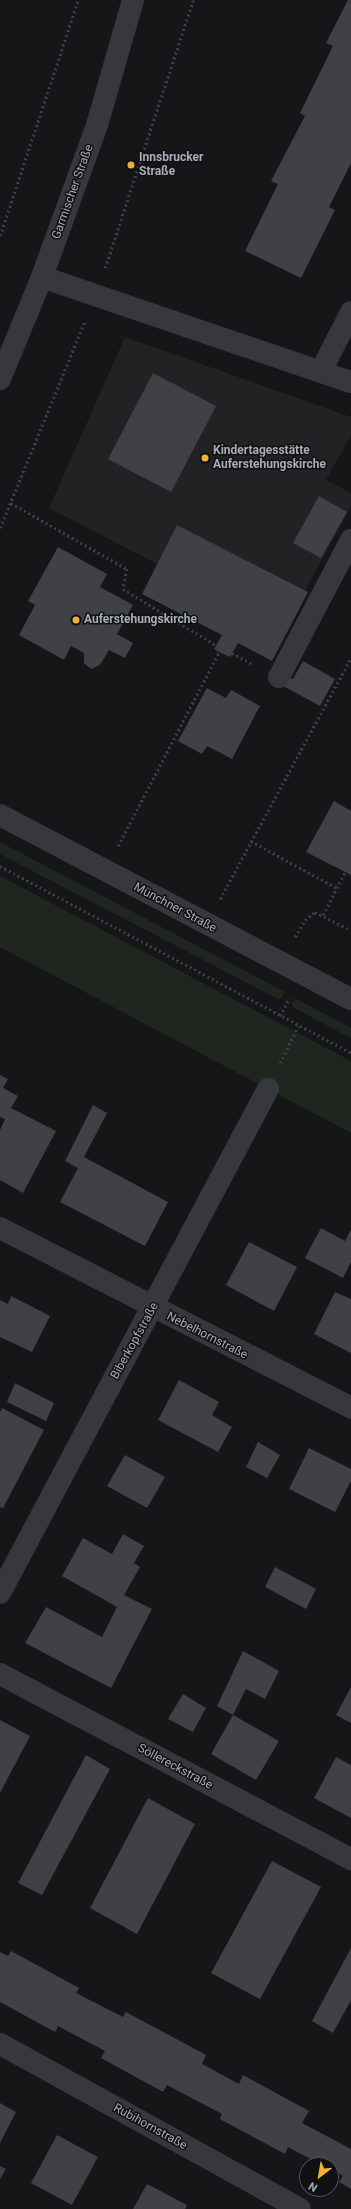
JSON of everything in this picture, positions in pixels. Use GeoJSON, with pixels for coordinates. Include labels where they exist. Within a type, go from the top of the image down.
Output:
{"type":"FeatureCollection","features":[{"type":"Feature","properties":{"kind":"street","name":"Garmischer Straße"},"geometry":{"type":"LineString","coordinates":[[0,379],[42,277],[97,125],[133,0]]}},
{"type":"Feature","properties":{"kind":"street"},"geometry":{"type":"LineString","coordinates":[[42,277],[351,382]]}},
{"type":"Feature","properties":{"kind":"street"},"geometry":{"type":"LineString","coordinates":[[321,371],[351,312]]}},
{"type":"Feature","properties":{"kind":"street"},"geometry":{"type":"LineString","coordinates":[[279,677],[351,540]]}},
{"type":"Feature","properties":{"kind":"street","name":"Münchner Straße"},"geometry":{"type":"LineString","coordinates":[[0,814],[351,999]]}},
{"type":"Feature","properties":{"kind":"street","name":"Biberkopfstraße"},"geometry":{"type":"LineString","coordinates":[[0,1593],[153,1309],[268,1089]]}},
{"type":"Feature","properties":{"kind":"street","name":"Nebelhornstraße"},"geometry":{"type":"LineString","coordinates":[[0,1228],[153,1309],[351,1408]]}},
{"type":"Feature","properties":{"kind":"street","name":"Söllereckstraße"},"geometry":{"type":"LineString","coordinates":[[0,1674],[351,1859]]}},
{"type":"Feature","properties":{"kind":"street","name":"Rubihornstraße"},"geometry":{"type":"LineString","coordinates":[[0,2044],[300,2209]]}},
{"type":"Feature","properties":{"kind":"path"},"geometry":{"type":"LineString","coordinates":[[0,236],[78,0]]}},
{"type":"Feature","properties":{"kind":"path"},"geometry":{"type":"LineString","coordinates":[[11,503],[127,569],[123,589],[216,645]]}},
{"type":"Feature","properties":{"kind":"path"},"geometry":{"type":"LineString","coordinates":[[117,848],[219,652]]}},
{"type":"Feature","properties":{"kind":"path"},"geometry":{"type":"LineString","coordinates":[[225,905],[218,901],[351,658]]}},
{"type":"Feature","properties":{"kind":"path"},"geometry":{"type":"LineString","coordinates":[[251,842],[336,888]]}},
{"type":"Feature","properties":{"kind":"path"},"geometry":{"type":"LineString","coordinates":[[0,866],[351,1054]]}},
{"type":"Feature","properties":{"kind":"path"},"geometry":{"type":"LineString","coordinates":[[323,915],[344,872]]}},
{"type":"Feature","properties":{"kind":"path"},"geometry":{"type":"LineString","coordinates":[[293,940],[305,920],[316,912],[351,930]]}},
{"type":"Feature","properties":{"kind":"path"},"geometry":{"type":"LineString","coordinates":[[268,1089],[298,1026]]}},
{"type":"Feature","properties":{"kind":"shaded area","name":"Kindertagesstätte Auferstehungskirche"},"geometry":{"type":"Polygon","coordinates":[[[125,337],[351,417],[351,435],[326,480],[351,493],[351,506],[305,591],[177,525],[157,564],[49,508],[125,337]]]}},
{"type":"Feature","properties":{"kind":"shaded area"},"geometry":{"type":"Polygon","coordinates":[[[0,842],[285,992],[282,998],[278,999],[0,854],[0,842]]]}},
{"type":"Feature","properties":{"kind":"shaded area"},"geometry":{"type":"Polygon","coordinates":[[[0,876],[351,1061],[351,1133],[0,947],[0,876]]]}},
{"type":"Feature","properties":{"kind":"shaded area"},"geometry":{"type":"Polygon","coordinates":[[[295,998],[351,1028],[351,1038],[294,1008],[292,1004],[295,998]]]}},
{"type":"Feature","properties":{"kind":"building"},"geometry":{"type":"Polygon","coordinates":[[[348,0],[351,0],[351,163],[329,207],[335,210],[301,278],[245,251],[278,184],[271,181],[305,116],[300,113],[333,46],[326,43],[348,0]]]}},
{"type":"Feature","properties":{"kind":"building"},"geometry":{"type":"Polygon","coordinates":[[[153,373],[216,406],[171,492],[108,459],[153,373]]]}},
{"type":"Feature","properties":{"kind":"building"},"geometry":{"type":"Polygon","coordinates":[[[319,496],[347,512],[321,558],[293,543],[319,496]]]}},
{"type":"Feature","properties":{"kind":"building"},"geometry":{"type":"Polygon","coordinates":[[[177,525],[308,592],[272,661],[238,643],[230,657],[219,652],[214,649],[222,635],[142,594],[177,525]]]}},
{"type":"Feature","properties":{"kind":"building","name":"Auferstehungskirche"},"geometry":{"type":"Polygon","coordinates":[[[58,547],[107,574],[100,587],[133,605],[117,634],[133,643],[125,658],[109,650],[100,665],[91,669],[84,663],[84,653],[71,646],[64,660],[19,635],[35,605],[28,601],[58,547]]]}},
{"type":"Feature","properties":{"kind":"building"},"geometry":{"type":"Polygon","coordinates":[[[303,661],[335,679],[320,706],[280,684],[285,675],[293,679],[303,661]]]}},
{"type":"Feature","properties":{"kind":"building"},"geometry":{"type":"Polygon","coordinates":[[[207,688],[226,698],[231,690],[260,706],[232,759],[207,746],[202,754],[178,741],[207,688]]]}},
{"type":"Feature","properties":{"kind":"building"},"geometry":{"type":"Polygon","coordinates":[[[334,801],[351,811],[351,875],[306,852],[334,801]]]}},
{"type":"Feature","properties":{"kind":"building"},"geometry":{"type":"Polygon","coordinates":[[[0,1075],[8,1079],[3,1088],[18,1096],[11,1108],[56,1131],[23,1193],[0,1180],[0,1130],[5,1119],[0,1117],[0,1075]]]}},
{"type":"Feature","properties":{"kind":"building"},"geometry":{"type":"Polygon","coordinates":[[[93,1105],[107,1113],[84,1157],[168,1202],[145,1246],[60,1202],[78,1168],[65,1161],[93,1105]]]}},
{"type":"Feature","properties":{"kind":"building"},"geometry":{"type":"Polygon","coordinates":[[[321,1228],[345,1241],[351,1230],[351,1262],[343,1278],[305,1258],[321,1228]]]}},
{"type":"Feature","properties":{"kind":"building"},"geometry":{"type":"Polygon","coordinates":[[[249,1242],[297,1267],[274,1311],[226,1285],[249,1242]]]}},
{"type":"Feature","properties":{"kind":"building"},"geometry":{"type":"Polygon","coordinates":[[[335,1292],[351,1299],[351,1353],[314,1334],[335,1292]]]}},
{"type":"Feature","properties":{"kind":"building"},"geometry":{"type":"Polygon","coordinates":[[[11,1296],[50,1316],[32,1352],[0,1337],[0,1300],[8,1304],[11,1296]]]}},
{"type":"Feature","properties":{"kind":"building"},"geometry":{"type":"Polygon","coordinates":[[[179,1380],[219,1402],[212,1415],[232,1427],[218,1452],[158,1420],[179,1380]]]}},
{"type":"Feature","properties":{"kind":"building"},"geometry":{"type":"Polygon","coordinates":[[[15,1383],[54,1403],[46,1421],[7,1402],[15,1383]]]}},
{"type":"Feature","properties":{"kind":"building"},"geometry":{"type":"Polygon","coordinates":[[[2,1408],[44,1430],[3,1508],[0,1507],[0,1412],[2,1408]]]}},
{"type":"Feature","properties":{"kind":"building"},"geometry":{"type":"Polygon","coordinates":[[[258,1442],[280,1455],[267,1478],[246,1467],[258,1442]]]}},
{"type":"Feature","properties":{"kind":"building"},"geometry":{"type":"Polygon","coordinates":[[[309,1448],[351,1469],[351,1481],[335,1512],[289,1489],[309,1448]]]}},
{"type":"Feature","properties":{"kind":"building"},"geometry":{"type":"Polygon","coordinates":[[[125,1455],[165,1477],[147,1508],[107,1486],[125,1455]]]}},
{"type":"Feature","properties":{"kind":"building"},"geometry":{"type":"Polygon","coordinates":[[[123,1534],[144,1546],[134,1563],[140,1567],[124,1595],[152,1609],[111,1688],[25,1643],[46,1607],[102,1637],[117,1607],[62,1576],[83,1538],[112,1554],[123,1534]]]}},
{"type":"Feature","properties":{"kind":"building"},"geometry":{"type":"Polygon","coordinates":[[[275,1567],[316,1589],[306,1609],[265,1587],[275,1567]]]}},
{"type":"Feature","properties":{"kind":"building"},"geometry":{"type":"Polygon","coordinates":[[[243,1651],[279,1671],[265,1699],[246,1689],[233,1715],[217,1706],[243,1651]]]}},
{"type":"Feature","properties":{"kind":"building"},"geometry":{"type":"Polygon","coordinates":[[[351,1687],[351,1723],[336,1715],[351,1687]]]}},
{"type":"Feature","properties":{"kind":"building"},"geometry":{"type":"Polygon","coordinates":[[[183,1694],[206,1708],[193,1732],[168,1719],[183,1694]]]}},
{"type":"Feature","properties":{"kind":"building"},"geometry":{"type":"Polygon","coordinates":[[[233,1715],[279,1741],[256,1780],[211,1754],[233,1715]]]}},
{"type":"Feature","properties":{"kind":"building"},"geometry":{"type":"Polygon","coordinates":[[[0,1720],[30,1736],[0,1793],[0,1720]]]}},
{"type":"Feature","properties":{"kind":"building"},"geometry":{"type":"Polygon","coordinates":[[[86,1755],[110,1769],[42,1895],[18,1883],[86,1755]]]}},
{"type":"Feature","properties":{"kind":"building"},"geometry":{"type":"Polygon","coordinates":[[[336,1757],[351,1765],[351,1818],[314,1798],[336,1757]]]}},
{"type":"Feature","properties":{"kind":"building"},"geometry":{"type":"Polygon","coordinates":[[[148,1798],[195,1824],[137,1934],[90,1908],[148,1798]]]}},
{"type":"Feature","properties":{"kind":"building"},"geometry":{"type":"Polygon","coordinates":[[[272,1861],[321,1887],[260,1999],[211,1973],[272,1861]]]}},
{"type":"Feature","properties":{"kind":"building"},"geometry":{"type":"Polygon","coordinates":[[[351,1948],[351,2000],[333,2033],[312,2021],[351,1948]]]}},
{"type":"Feature","properties":{"kind":"building"},"geometry":{"type":"Polygon","coordinates":[[[11,1951],[79,1988],[76,1993],[123,2017],[126,2012],[206,2055],[202,2064],[239,2084],[243,2075],[309,2111],[302,2123],[351,2149],[351,2189],[339,2182],[343,2176],[339,2174],[339,2157],[307,2157],[288,2147],[285,2154],[220,2119],[222,2114],[167,2085],[163,2092],[101,2058],[105,2051],[58,2026],[55,2032],[0,2002],[0,1952],[8,1956],[11,1951]]]}},
{"type":"Feature","properties":{"kind":"building"},"geometry":{"type":"Polygon","coordinates":[[[0,2103],[16,2112],[0,2143],[0,2103]]]}},
{"type":"Feature","properties":{"kind":"building"},"geometry":{"type":"Polygon","coordinates":[[[57,2135],[98,2157],[72,2205],[31,2183],[57,2135]]]}},
{"type":"Feature","properties":{"kind":"building"},"geometry":{"type":"Polygon","coordinates":[[[0,2166],[6,2169],[0,2179],[0,2166]]]}},
{"type":"Feature","properties":{"kind":"building"},"geometry":{"type":"Polygon","coordinates":[[[147,2184],[187,2205],[185,2209],[133,2209],[147,2184]]]}},
{"type":"Feature","properties":{"kind":"place","name":"Innsbrucker Straße"},"geometry":{"type":"Point","coordinates":[131,165]}},
{"type":"Feature","properties":{"kind":"place","name":"Kindertagesstätte Auferstehungskirche"},"geometry":{"type":"Point","coordinates":[205,458]}},
{"type":"Feature","properties":{"kind":"place","name":"Auferstehungskirche"},"geometry":{"type":"Point","coordinates":[76,620]}}]}
